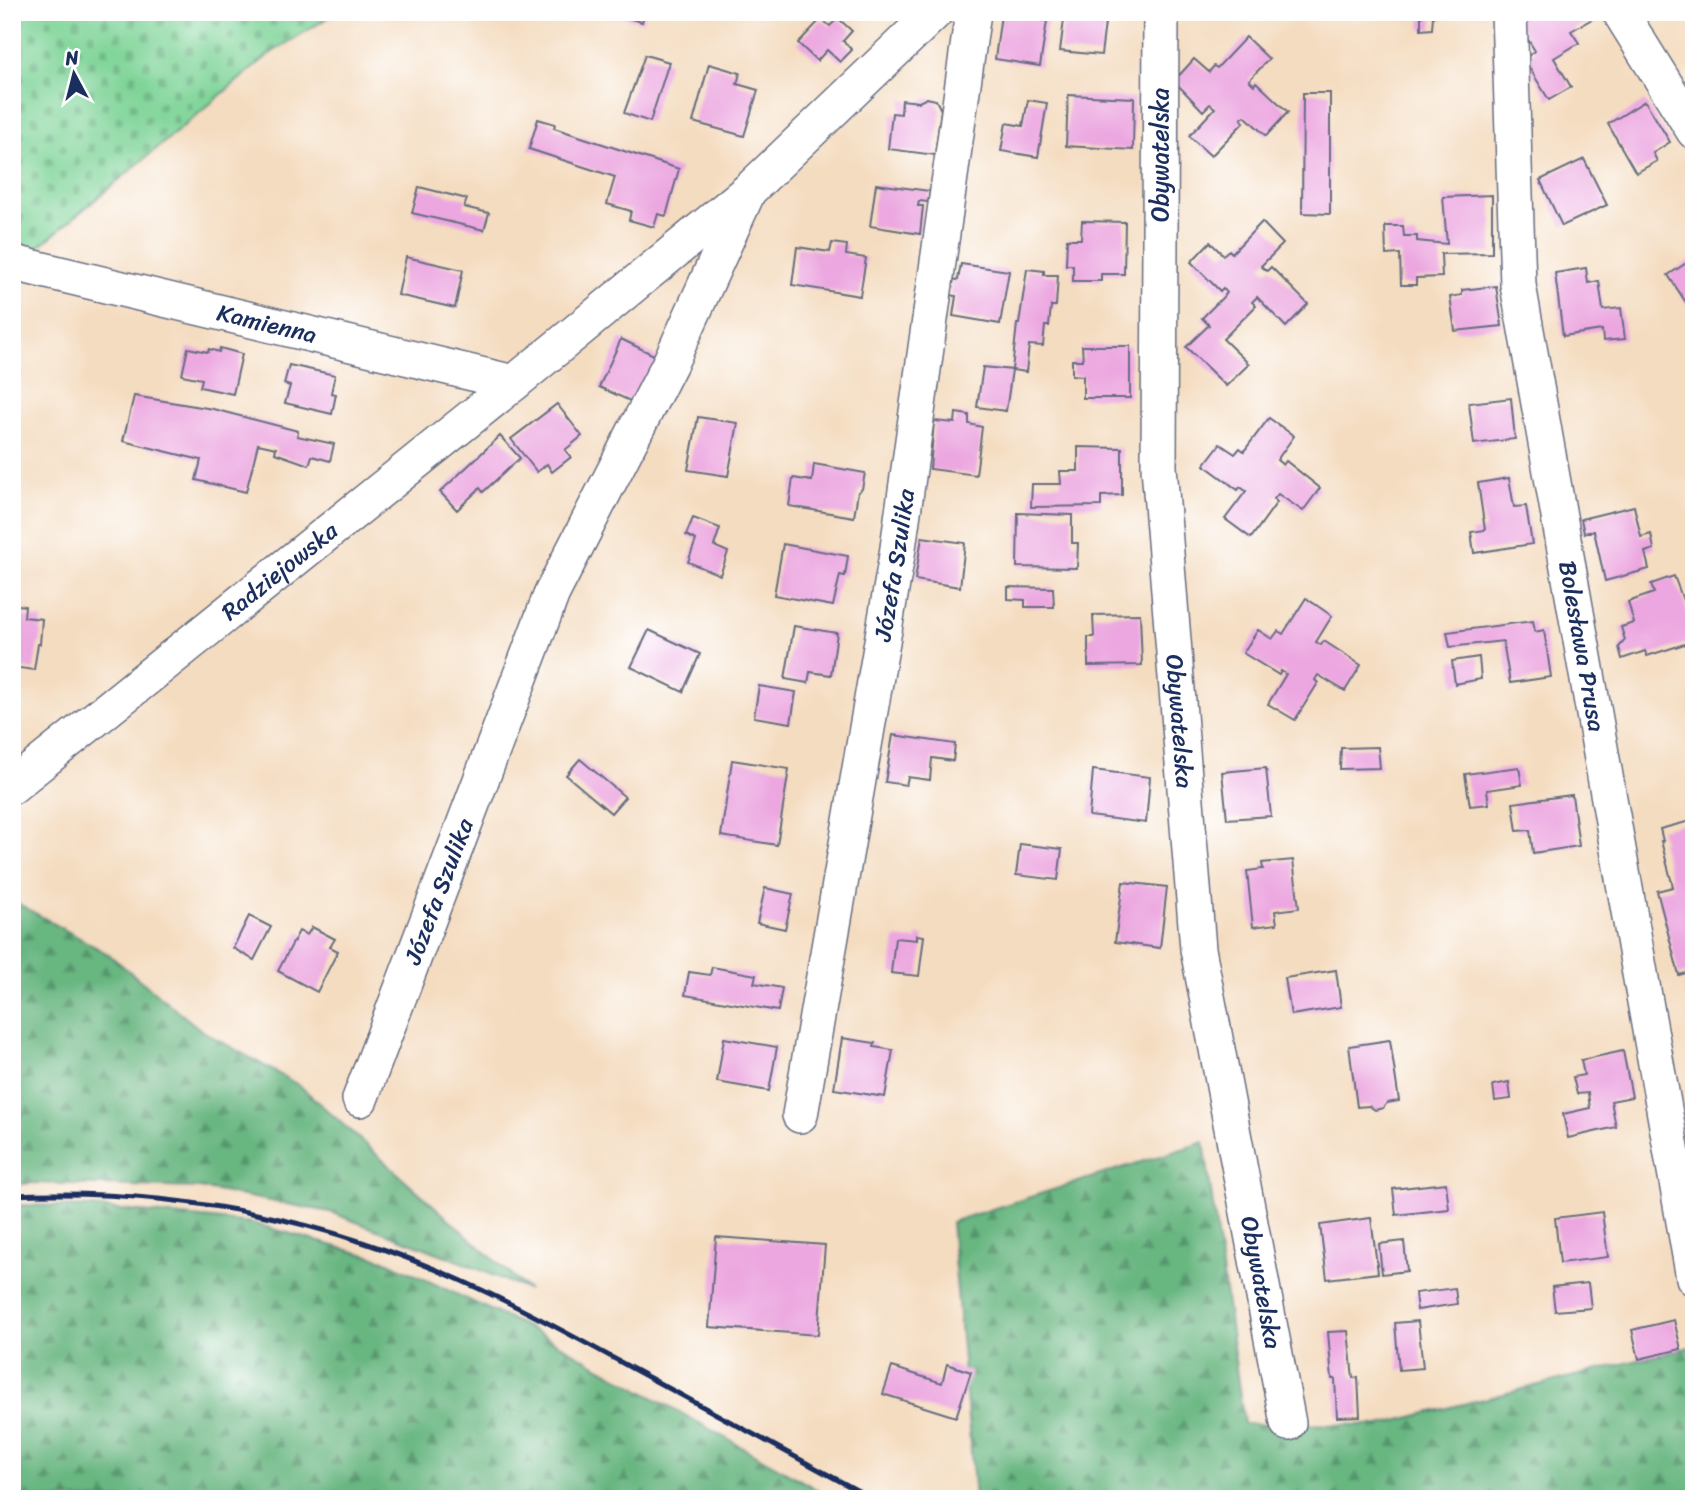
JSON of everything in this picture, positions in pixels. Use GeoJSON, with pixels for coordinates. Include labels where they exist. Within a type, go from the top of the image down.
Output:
{"type":"FeatureCollection","features":[{"type":"Feature","properties":{"kind":"street","name":"Józefa Szulika"},"geometry":{"type":"LineString","coordinates":[[514,383],[749,190],[935,12]]}},
{"type":"Feature","properties":{"kind":"street","name":"Józefa Szulika"},"geometry":{"type":"LineString","coordinates":[[800,1115],[897,555],[973,12]]}},
{"type":"Feature","properties":{"kind":"street","name":"Obywatelska"},"geometry":{"type":"LineString","coordinates":[[1161,12],[1159,467],[1198,949],[1288,1423]]}},
{"type":"Feature","properties":{"kind":"street","name":"Bolesława Prusa"},"geometry":{"type":"LineString","coordinates":[[1509,12],[1518,285],[1694,1278]]}},
{"type":"Feature","properties":{"kind":"street"},"geometry":{"type":"LineString","coordinates":[[1620,12],[1694,131]]}},
{"type":"Feature","properties":{"kind":"street","name":"Józefa Szulika"},"geometry":{"type":"LineString","coordinates":[[360,1099],[552,593],[671,361],[749,190]]}},
{"type":"Feature","properties":{"kind":"street","name":"Kamienna"},"geometry":{"type":"LineString","coordinates":[[18,264],[514,383]]}},
{"type":"Feature","properties":{"kind":"street","name":"Radziejowska"},"geometry":{"type":"LineString","coordinates":[[12,786],[28,757],[514,383]]}},
{"type":"Feature","properties":{"kind":"green space"},"geometry":{"type":"Polygon","coordinates":[[[12,12],[337,12],[271,53],[12,269],[12,12]]]}},
{"type":"Feature","properties":{"kind":"green space"},"geometry":{"type":"Polygon","coordinates":[[[12,900],[108,954],[201,1030],[300,1086],[528,1290],[330,1212],[200,1188],[32,1183],[12,1185],[12,900]]]}},
{"type":"Feature","properties":{"kind":"green space"},"geometry":{"type":"Polygon","coordinates":[[[1204,1142],[1244,1424],[1380,1425],[1694,1346],[1694,1499],[975,1499],[951,1222],[1204,1142]]]}},
{"type":"Feature","properties":{"kind":"green space"},"geometry":{"type":"Polygon","coordinates":[[[12,1206],[91,1207],[252,1223],[384,1260],[537,1332],[834,1499],[12,1499],[12,1206]]]}},
{"type":"Feature","properties":{"kind":"building"},"geometry":{"type":"Polygon","coordinates":[[[605,12],[645,12],[642,22],[605,12]]]}},
{"type":"Feature","properties":{"kind":"building"},"geometry":{"type":"Polygon","coordinates":[[[1065,12],[1077,12],[1076,18],[1105,23],[1101,55],[1060,51],[1065,12]]]}},
{"type":"Feature","properties":{"kind":"building"},"geometry":{"type":"Polygon","coordinates":[[[1421,12],[1440,12],[1440,15],[1433,16],[1432,29],[1421,30],[1421,12]]]}},
{"type":"Feature","properties":{"kind":"building"},"geometry":{"type":"Polygon","coordinates":[[[1525,12],[1597,12],[1599,15],[1571,31],[1579,43],[1554,58],[1571,87],[1549,100],[1524,59],[1535,51],[1515,18],[1525,12]]]}},
{"type":"Feature","properties":{"kind":"building"},"geometry":{"type":"Polygon","coordinates":[[[1001,14],[1047,21],[1040,66],[995,59],[1001,14]]]}},
{"type":"Feature","properties":{"kind":"building"},"geometry":{"type":"Polygon","coordinates":[[[838,18],[852,31],[843,41],[852,50],[840,62],[827,50],[817,61],[798,43],[821,19],[830,26],[838,18]]]}},
{"type":"Feature","properties":{"kind":"building"},"geometry":{"type":"Polygon","coordinates":[[[1246,37],[1269,59],[1249,80],[1254,85],[1256,82],[1288,112],[1266,136],[1245,116],[1241,119],[1244,122],[1211,156],[1189,136],[1215,108],[1210,104],[1203,111],[1174,81],[1194,59],[1209,72],[1214,66],[1217,68],[1246,37]]]}},
{"type":"Feature","properties":{"kind":"building"},"geometry":{"type":"Polygon","coordinates":[[[645,55],[669,62],[650,122],[624,113],[645,55]]]}},
{"type":"Feature","properties":{"kind":"building"},"geometry":{"type":"Polygon","coordinates":[[[709,64],[740,73],[737,84],[758,90],[744,136],[693,122],[709,64]]]}},
{"type":"Feature","properties":{"kind":"building"},"geometry":{"type":"Polygon","coordinates":[[[1303,93],[1330,93],[1330,214],[1302,213],[1303,93]]]}},
{"type":"Feature","properties":{"kind":"building"},"geometry":{"type":"Polygon","coordinates":[[[1068,95],[1134,98],[1133,150],[1066,146],[1068,95]]]}},
{"type":"Feature","properties":{"kind":"building"},"geometry":{"type":"Polygon","coordinates":[[[927,98],[936,100],[941,110],[935,155],[888,149],[892,113],[901,114],[902,100],[919,102],[927,98]]]}},
{"type":"Feature","properties":{"kind":"building"},"geometry":{"type":"Polygon","coordinates":[[[1028,100],[1047,103],[1038,157],[1001,151],[1006,123],[1023,126],[1028,100]]]}},
{"type":"Feature","properties":{"kind":"building"},"geometry":{"type":"Polygon","coordinates":[[[1645,101],[1670,142],[1653,153],[1657,161],[1636,173],[1608,124],[1645,101]]]}},
{"type":"Feature","properties":{"kind":"building"},"geometry":{"type":"Polygon","coordinates":[[[538,119],[555,124],[554,128],[679,169],[666,216],[658,214],[654,227],[629,220],[631,211],[607,204],[615,177],[529,149],[538,119]]]}},
{"type":"Feature","properties":{"kind":"building"},"geometry":{"type":"Polygon","coordinates":[[[1584,159],[1607,205],[1562,226],[1540,180],[1584,159]]]}},
{"type":"Feature","properties":{"kind":"building"},"geometry":{"type":"Polygon","coordinates":[[[876,184],[930,191],[928,202],[919,201],[918,206],[923,206],[920,234],[870,226],[876,184]]]}},
{"type":"Feature","properties":{"kind":"building"},"geometry":{"type":"Polygon","coordinates":[[[419,187],[467,199],[464,207],[489,213],[484,230],[412,213],[419,187]]]}},
{"type":"Feature","properties":{"kind":"building"},"geometry":{"type":"Polygon","coordinates":[[[1492,195],[1492,253],[1441,254],[1442,277],[1416,278],[1416,285],[1401,285],[1400,254],[1386,255],[1385,226],[1403,226],[1404,236],[1417,236],[1417,241],[1447,244],[1443,197],[1492,195]]]}},
{"type":"Feature","properties":{"kind":"building"},"geometry":{"type":"Polygon","coordinates":[[[1082,221],[1125,222],[1124,274],[1101,274],[1101,281],[1073,281],[1073,265],[1066,265],[1067,239],[1081,239],[1082,221]]]}},
{"type":"Feature","properties":{"kind":"building"},"geometry":{"type":"Polygon","coordinates":[[[1262,222],[1283,244],[1261,266],[1267,271],[1271,267],[1308,304],[1286,327],[1257,297],[1252,302],[1256,306],[1223,339],[1249,364],[1226,386],[1186,347],[1209,325],[1202,318],[1227,293],[1223,288],[1220,291],[1191,262],[1210,242],[1223,255],[1229,250],[1232,253],[1262,222]]]}},
{"type":"Feature","properties":{"kind":"building"},"geometry":{"type":"Polygon","coordinates":[[[832,243],[847,245],[846,255],[866,258],[860,296],[792,285],[797,247],[830,252],[832,243]]]}},
{"type":"Feature","properties":{"kind":"building"},"geometry":{"type":"Polygon","coordinates":[[[406,257],[463,270],[455,308],[398,295],[406,257]]]}},
{"type":"Feature","properties":{"kind":"building"},"geometry":{"type":"Polygon","coordinates":[[[1694,258],[1694,305],[1689,307],[1668,275],[1694,258]]]}},
{"type":"Feature","properties":{"kind":"building"},"geometry":{"type":"Polygon","coordinates":[[[961,264],[1009,271],[1000,324],[953,316],[956,296],[950,295],[952,279],[958,280],[961,264]]]}},
{"type":"Feature","properties":{"kind":"building"},"geometry":{"type":"Polygon","coordinates":[[[1586,268],[1588,283],[1599,281],[1603,310],[1621,308],[1625,339],[1603,341],[1602,330],[1563,336],[1555,273],[1586,268]]]}},
{"type":"Feature","properties":{"kind":"building"},"geometry":{"type":"Polygon","coordinates":[[[1027,269],[1044,271],[1044,275],[1058,275],[1056,306],[1051,306],[1043,346],[1029,345],[1026,372],[1012,370],[1027,269]]]}},
{"type":"Feature","properties":{"kind":"building"},"geometry":{"type":"Polygon","coordinates":[[[1496,286],[1502,326],[1455,331],[1450,297],[1462,295],[1462,290],[1496,286]]]}},
{"type":"Feature","properties":{"kind":"building"},"geometry":{"type":"Polygon","coordinates":[[[621,339],[660,358],[639,405],[599,387],[621,339]]]}},
{"type":"Feature","properties":{"kind":"building"},"geometry":{"type":"Polygon","coordinates":[[[1082,346],[1130,346],[1130,398],[1083,398],[1083,376],[1072,375],[1072,360],[1083,360],[1082,346]]]}},
{"type":"Feature","properties":{"kind":"building"},"geometry":{"type":"Polygon","coordinates":[[[188,348],[219,352],[220,348],[242,354],[233,394],[200,387],[202,379],[182,375],[188,348]]]}},
{"type":"Feature","properties":{"kind":"building"},"geometry":{"type":"Polygon","coordinates":[[[289,365],[335,375],[331,393],[336,394],[332,414],[285,403],[290,386],[284,384],[289,365]]]}},
{"type":"Feature","properties":{"kind":"building"},"geometry":{"type":"Polygon","coordinates":[[[983,367],[1012,370],[1006,411],[977,407],[983,367]]]}},
{"type":"Feature","properties":{"kind":"building"},"geometry":{"type":"Polygon","coordinates":[[[134,396],[213,409],[298,431],[297,436],[334,444],[330,461],[312,456],[309,465],[275,453],[276,448],[258,444],[246,492],[196,480],[201,460],[123,441],[134,396]]]}},
{"type":"Feature","properties":{"kind":"building"},"geometry":{"type":"Polygon","coordinates":[[[1511,398],[1515,439],[1474,444],[1469,403],[1511,398]]]}},
{"type":"Feature","properties":{"kind":"building"},"geometry":{"type":"Polygon","coordinates":[[[557,404],[582,436],[565,450],[571,457],[552,472],[547,464],[537,472],[511,439],[557,404]]]}},
{"type":"Feature","properties":{"kind":"building"},"geometry":{"type":"Polygon","coordinates":[[[956,413],[969,415],[969,424],[982,427],[976,475],[930,469],[934,421],[955,423],[956,413]]]}},
{"type":"Feature","properties":{"kind":"building"},"geometry":{"type":"Polygon","coordinates":[[[698,417],[738,423],[728,476],[688,470],[698,417]]]}},
{"type":"Feature","properties":{"kind":"building"},"geometry":{"type":"Polygon","coordinates":[[[1269,418],[1294,436],[1277,460],[1283,465],[1286,461],[1320,488],[1303,511],[1278,494],[1274,499],[1277,502],[1251,538],[1225,519],[1246,491],[1240,487],[1238,490],[1204,465],[1220,444],[1235,454],[1240,448],[1244,451],[1269,418]]]}},
{"type":"Feature","properties":{"kind":"building"},"geometry":{"type":"Polygon","coordinates":[[[500,436],[520,458],[483,492],[480,488],[457,510],[440,492],[500,436]]]}},
{"type":"Feature","properties":{"kind":"building"},"geometry":{"type":"Polygon","coordinates":[[[1078,447],[1122,448],[1122,495],[1101,496],[1101,506],[1031,507],[1032,484],[1061,484],[1060,471],[1078,471],[1078,447]]]}},
{"type":"Feature","properties":{"kind":"building"},"geometry":{"type":"Polygon","coordinates":[[[814,464],[865,473],[862,489],[858,492],[854,517],[789,506],[793,478],[812,481],[814,464]]]}},
{"type":"Feature","properties":{"kind":"building"},"geometry":{"type":"Polygon","coordinates":[[[1509,478],[1514,507],[1526,506],[1532,544],[1474,553],[1471,532],[1485,530],[1478,483],[1509,478]]]}},
{"type":"Feature","properties":{"kind":"building"},"geometry":{"type":"Polygon","coordinates":[[[1634,506],[1641,537],[1651,534],[1654,549],[1645,552],[1649,569],[1605,581],[1594,531],[1584,533],[1581,519],[1634,506]]]}},
{"type":"Feature","properties":{"kind":"building"},"geometry":{"type":"Polygon","coordinates":[[[1018,513],[1072,515],[1072,543],[1078,543],[1077,568],[1017,567],[1018,513]]]}},
{"type":"Feature","properties":{"kind":"building"},"geometry":{"type":"Polygon","coordinates":[[[693,518],[720,528],[714,546],[728,552],[720,575],[688,562],[696,540],[686,535],[693,518]]]}},
{"type":"Feature","properties":{"kind":"building"},"geometry":{"type":"Polygon","coordinates":[[[922,537],[965,543],[960,587],[915,580],[922,537]]]}},
{"type":"Feature","properties":{"kind":"building"},"geometry":{"type":"Polygon","coordinates":[[[783,544],[848,556],[845,576],[840,575],[833,606],[774,595],[783,544]]]}},
{"type":"Feature","properties":{"kind":"building"},"geometry":{"type":"Polygon","coordinates":[[[1674,576],[1694,624],[1694,641],[1647,656],[1645,651],[1622,659],[1619,647],[1625,640],[1621,627],[1634,623],[1628,602],[1654,593],[1651,584],[1674,576]]]}},
{"type":"Feature","properties":{"kind":"building"},"geometry":{"type":"Polygon","coordinates":[[[1008,587],[1053,588],[1054,607],[1025,607],[1025,600],[1008,599],[1008,587]]]}},
{"type":"Feature","properties":{"kind":"building"},"geometry":{"type":"Polygon","coordinates":[[[1306,598],[1332,616],[1316,642],[1321,645],[1324,641],[1361,665],[1345,691],[1318,675],[1315,680],[1318,683],[1295,720],[1268,704],[1286,674],[1281,671],[1279,675],[1243,653],[1258,630],[1272,639],[1278,631],[1283,634],[1306,598]]]}},
{"type":"Feature","properties":{"kind":"building"},"geometry":{"type":"Polygon","coordinates":[[[12,604],[25,606],[24,617],[42,619],[34,670],[12,667],[12,604]]]}},
{"type":"Feature","properties":{"kind":"building"},"geometry":{"type":"Polygon","coordinates":[[[1140,614],[1142,665],[1088,666],[1088,637],[1094,637],[1093,615],[1140,614]]]}},
{"type":"Feature","properties":{"kind":"building"},"geometry":{"type":"Polygon","coordinates":[[[1533,621],[1535,632],[1544,630],[1551,677],[1510,683],[1503,641],[1450,647],[1447,632],[1533,621]]]}},
{"type":"Feature","properties":{"kind":"building"},"geometry":{"type":"Polygon","coordinates":[[[794,626],[837,633],[831,675],[810,672],[808,683],[785,679],[794,626]]]}},
{"type":"Feature","properties":{"kind":"building"},"geometry":{"type":"Polygon","coordinates":[[[649,630],[700,654],[683,692],[631,667],[649,630]]]}},
{"type":"Feature","properties":{"kind":"building"},"geometry":{"type":"Polygon","coordinates":[[[1479,657],[1481,679],[1455,684],[1452,661],[1479,657]]]}},
{"type":"Feature","properties":{"kind":"building"},"geometry":{"type":"Polygon","coordinates":[[[759,686],[796,692],[791,723],[754,717],[759,686]]]}},
{"type":"Feature","properties":{"kind":"building"},"geometry":{"type":"Polygon","coordinates":[[[893,735],[955,744],[953,761],[932,758],[930,780],[908,777],[906,785],[885,782],[893,735]]]}},
{"type":"Feature","properties":{"kind":"building"},"geometry":{"type":"Polygon","coordinates":[[[1378,747],[1380,768],[1340,769],[1341,748],[1378,747]]]}},
{"type":"Feature","properties":{"kind":"building"},"geometry":{"type":"Polygon","coordinates":[[[580,759],[625,797],[611,813],[566,775],[580,759]]]}},
{"type":"Feature","properties":{"kind":"building"},"geometry":{"type":"Polygon","coordinates":[[[732,760],[789,769],[777,845],[721,836],[732,760]]]}},
{"type":"Feature","properties":{"kind":"building"},"geometry":{"type":"Polygon","coordinates":[[[1519,767],[1522,785],[1487,790],[1489,804],[1470,806],[1465,774],[1519,767]]]}},
{"type":"Feature","properties":{"kind":"building"},"geometry":{"type":"Polygon","coordinates":[[[1266,768],[1271,816],[1227,819],[1222,772],[1266,768]]]}},
{"type":"Feature","properties":{"kind":"building"},"geometry":{"type":"Polygon","coordinates":[[[1093,770],[1150,777],[1146,823],[1089,816],[1093,770]]]}},
{"type":"Feature","properties":{"kind":"building"},"geometry":{"type":"Polygon","coordinates":[[[1572,795],[1579,846],[1533,853],[1530,830],[1517,831],[1513,803],[1572,795]]]}},
{"type":"Feature","properties":{"kind":"building"},"geometry":{"type":"Polygon","coordinates":[[[1694,820],[1694,882],[1691,882],[1694,894],[1694,971],[1679,975],[1657,891],[1673,887],[1660,829],[1694,820]]]}},
{"type":"Feature","properties":{"kind":"building"},"geometry":{"type":"Polygon","coordinates":[[[1020,844],[1062,849],[1058,880],[1016,875],[1020,844]]]}},
{"type":"Feature","properties":{"kind":"building"},"geometry":{"type":"Polygon","coordinates":[[[1293,860],[1299,908],[1275,911],[1277,924],[1253,927],[1247,871],[1263,869],[1262,863],[1293,860]]]}},
{"type":"Feature","properties":{"kind":"building"},"geometry":{"type":"Polygon","coordinates":[[[1123,882],[1167,887],[1160,948],[1115,942],[1123,882]]]}},
{"type":"Feature","properties":{"kind":"building"},"geometry":{"type":"Polygon","coordinates":[[[765,888],[793,894],[785,929],[757,923],[765,888]]]}},
{"type":"Feature","properties":{"kind":"building"},"geometry":{"type":"Polygon","coordinates":[[[249,916],[271,927],[254,960],[233,948],[249,916]]]}},
{"type":"Feature","properties":{"kind":"building"},"geometry":{"type":"Polygon","coordinates":[[[312,927],[335,939],[330,947],[338,951],[317,992],[278,971],[299,931],[307,935],[312,927]]]}},
{"type":"Feature","properties":{"kind":"building"},"geometry":{"type":"Polygon","coordinates":[[[917,935],[924,936],[919,976],[891,973],[895,938],[917,940],[917,935]]]}},
{"type":"Feature","properties":{"kind":"building"},"geometry":{"type":"Polygon","coordinates":[[[712,967],[756,975],[754,983],[782,988],[778,1011],[685,995],[689,972],[710,975],[712,967]]]}},
{"type":"Feature","properties":{"kind":"building"},"geometry":{"type":"Polygon","coordinates":[[[1336,970],[1341,1007],[1291,1015],[1285,978],[1336,970]]]}},
{"type":"Feature","properties":{"kind":"building"},"geometry":{"type":"Polygon","coordinates":[[[724,1038],[777,1047],[769,1091],[717,1082],[724,1038]]]}},
{"type":"Feature","properties":{"kind":"building"},"geometry":{"type":"Polygon","coordinates":[[[842,1038],[875,1043],[874,1047],[893,1050],[885,1097],[834,1089],[842,1038]]]}},
{"type":"Feature","properties":{"kind":"building"},"geometry":{"type":"Polygon","coordinates":[[[1390,1040],[1399,1101],[1387,1103],[1383,1108],[1375,1110],[1369,1106],[1357,1107],[1349,1046],[1390,1040]]]}},
{"type":"Feature","properties":{"kind":"building"},"geometry":{"type":"Polygon","coordinates":[[[1623,1051],[1632,1097],[1611,1101],[1616,1127],[1568,1138],[1563,1114],[1590,1108],[1588,1093],[1577,1094],[1573,1077],[1584,1075],[1581,1060],[1623,1051]]]}},
{"type":"Feature","properties":{"kind":"building"},"geometry":{"type":"Polygon","coordinates":[[[1509,1082],[1511,1099],[1495,1101],[1493,1085],[1509,1082]]]}},
{"type":"Feature","properties":{"kind":"building"},"geometry":{"type":"Polygon","coordinates":[[[1446,1183],[1449,1209],[1396,1215],[1393,1189],[1446,1183]]]}},
{"type":"Feature","properties":{"kind":"building"},"geometry":{"type":"Polygon","coordinates":[[[1602,1212],[1608,1257],[1560,1263],[1555,1218],[1602,1212]]]}},
{"type":"Feature","properties":{"kind":"building"},"geometry":{"type":"Polygon","coordinates":[[[1371,1218],[1378,1273],[1327,1279],[1320,1225],[1371,1218]]]}},
{"type":"Feature","properties":{"kind":"building"},"geometry":{"type":"Polygon","coordinates":[[[716,1237],[825,1245],[818,1335],[709,1327],[716,1237]]]}},
{"type":"Feature","properties":{"kind":"building"},"geometry":{"type":"Polygon","coordinates":[[[1404,1241],[1407,1271],[1382,1274],[1379,1244],[1404,1241]]]}},
{"type":"Feature","properties":{"kind":"building"},"geometry":{"type":"Polygon","coordinates":[[[1588,1283],[1591,1308],[1555,1311],[1552,1287],[1588,1283]]]}},
{"type":"Feature","properties":{"kind":"building"},"geometry":{"type":"Polygon","coordinates":[[[1455,1288],[1457,1304],[1417,1310],[1415,1293],[1455,1288]]]}},
{"type":"Feature","properties":{"kind":"building"},"geometry":{"type":"Polygon","coordinates":[[[1674,1320],[1681,1349],[1639,1359],[1632,1330],[1674,1320]]]}},
{"type":"Feature","properties":{"kind":"building"},"geometry":{"type":"Polygon","coordinates":[[[1418,1321],[1423,1368],[1399,1370],[1395,1323],[1418,1321]]]}},
{"type":"Feature","properties":{"kind":"building"},"geometry":{"type":"Polygon","coordinates":[[[1348,1331],[1353,1378],[1358,1377],[1360,1416],[1337,1417],[1328,1332],[1348,1331]]]}},
{"type":"Feature","properties":{"kind":"building"},"geometry":{"type":"Polygon","coordinates":[[[947,1364],[971,1372],[956,1417],[883,1394],[892,1367],[942,1383],[947,1364]]]}},
{"type":"Feature","properties":{"kind":"railway"},"geometry":{"type":"LineString","coordinates":[[12,1195],[101,1195],[189,1203],[276,1218],[398,1254],[468,1283],[536,1317],[873,1499]]}}]}
